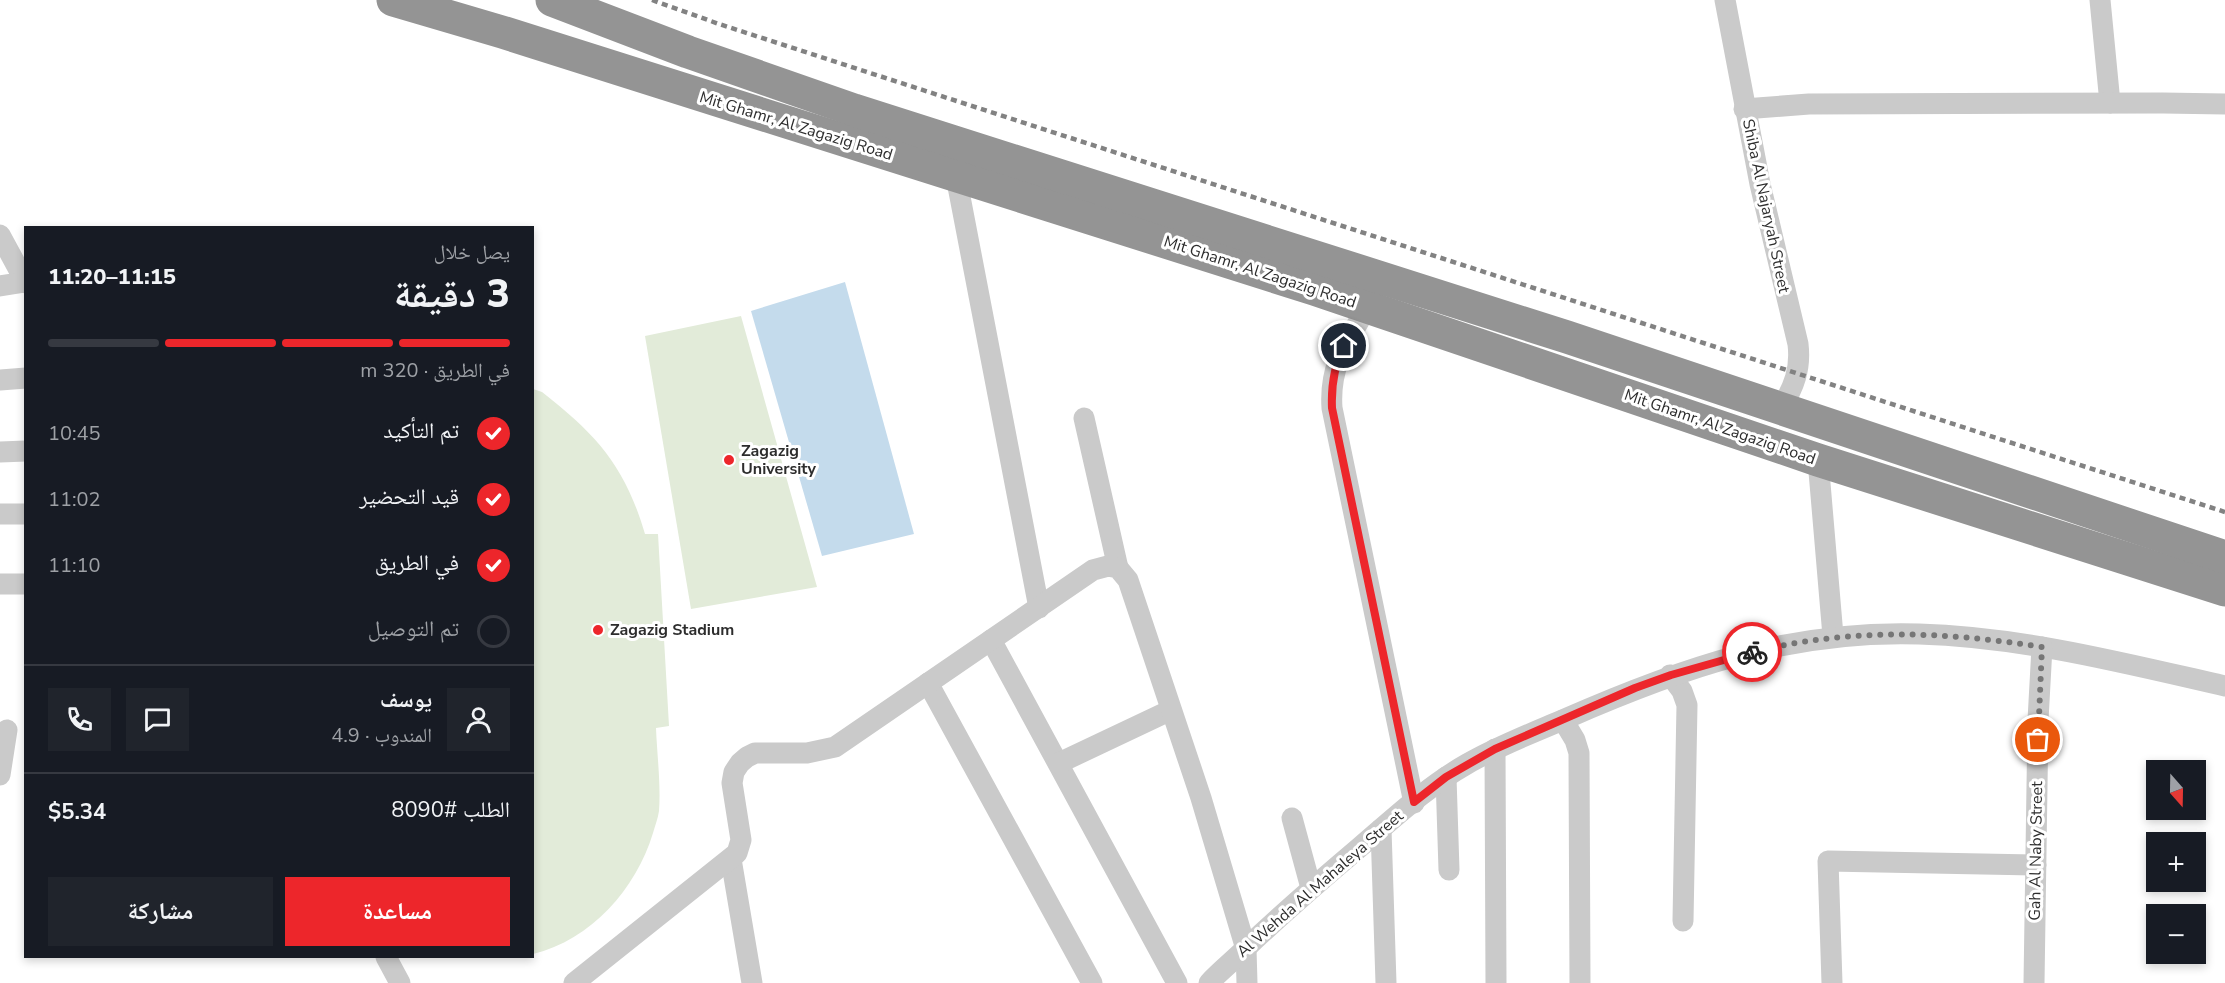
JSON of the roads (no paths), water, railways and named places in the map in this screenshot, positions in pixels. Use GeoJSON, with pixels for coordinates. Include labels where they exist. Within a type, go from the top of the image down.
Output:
{"type":"FeatureCollection","features":[{"type":"Feature","properties":{"kind":"highway","name":"Mit Ghamr, Al Zagazig Road"},"geometry":{"type":"LineString","coordinates":[[393,0],[479,14],[956,176],[1368,306],[1818,460],[2225,590]]}},
{"type":"Feature","properties":{"kind":"highway","name":"Mit Ghamr, Al Zagazig Road"},"geometry":{"type":"LineString","coordinates":[[552,0],[688,52],[877,118],[1490,312],[2225,557]]}},
{"type":"Feature","properties":{"kind":"street","name":"Shiba Al Najaryah Street"},"geometry":{"type":"LineString","coordinates":[[1725,0],[1744,110],[1800,361],[1790,393],[1781,408]]}},
{"type":"Feature","properties":{"kind":"street"},"geometry":{"type":"LineString","coordinates":[[2100,0],[2110,103]]}},
{"type":"Feature","properties":{"kind":"street"},"geometry":{"type":"LineString","coordinates":[[1744,110],[1809,104],[2225,104]]}},
{"type":"Feature","properties":{"kind":"street"},"geometry":{"type":"LineString","coordinates":[[956,176],[1039,608]]}},
{"type":"Feature","properties":{"kind":"street"},"geometry":{"type":"LineString","coordinates":[[0,235],[24,281]]}},
{"type":"Feature","properties":{"kind":"street"},"geometry":{"type":"LineString","coordinates":[[0,286],[24,283]]}},
{"type":"Feature","properties":{"kind":"street"},"geometry":{"type":"LineString","coordinates":[[1368,306],[1338,357],[1332,382],[1332,408],[1414,802]]}},
{"type":"Feature","properties":{"kind":"street"},"geometry":{"type":"LineString","coordinates":[[0,380],[24,378]]}},
{"type":"Feature","properties":{"kind":"street"},"geometry":{"type":"LineString","coordinates":[[1084,418],[1118,568],[1128,580],[1201,798],[1246,949],[1247,983]]}},
{"type":"Feature","properties":{"kind":"street"},"geometry":{"type":"LineString","coordinates":[[0,452],[24,451]]}},
{"type":"Feature","properties":{"kind":"street"},"geometry":{"type":"LineString","coordinates":[[1818,460],[1833,636]]}},
{"type":"Feature","properties":{"kind":"street"},"geometry":{"type":"LineString","coordinates":[[0,514],[24,514]]}},
{"type":"Feature","properties":{"kind":"street"},"geometry":{"type":"LineString","coordinates":[[574,983],[737,853],[741,840],[732,783],[734,772],[747,757],[765,752],[807,753],[835,747],[1093,570],[1108,566],[1118,568]]}},
{"type":"Feature","properties":{"kind":"street"},"geometry":{"type":"LineString","coordinates":[[0,584],[24,584]]}},
{"type":"Feature","properties":{"kind":"street","name":"Al Wehda Al Mahaleya Street"},"geometry":{"type":"LineString","coordinates":[[1209,983],[1311,888],[1446,777],[1495,749],[1635,688],[1733,656],[1833,636],[1916,633],[1962,636],[2042,647],[2225,686]]}},
{"type":"Feature","properties":{"kind":"street"},"geometry":{"type":"LineString","coordinates":[[991,640],[1177,983]]}},
{"type":"Feature","properties":{"kind":"street","name":"Gah Al Naby Street"},"geometry":{"type":"LineString","coordinates":[[2034,983],[2042,647]]}},
{"type":"Feature","properties":{"kind":"street"},"geometry":{"type":"LineString","coordinates":[[1671,675],[1682,691],[1687,705],[1683,921]]}},
{"type":"Feature","properties":{"kind":"street"},"geometry":{"type":"LineString","coordinates":[[928,683],[1092,983]]}},
{"type":"Feature","properties":{"kind":"street"},"geometry":{"type":"LineString","coordinates":[[1059,763],[1171,710]]}},
{"type":"Feature","properties":{"kind":"street"},"geometry":{"type":"LineString","coordinates":[[1563,720],[1575,740],[1579,753],[1580,983]]}},
{"type":"Feature","properties":{"kind":"street"},"geometry":{"type":"LineString","coordinates":[[0,775],[11,731]]}},
{"type":"Feature","properties":{"kind":"street"},"geometry":{"type":"LineString","coordinates":[[1495,749],[1496,983]]}},
{"type":"Feature","properties":{"kind":"street"},"geometry":{"type":"LineString","coordinates":[[1446,777],[1449,870]]}},
{"type":"Feature","properties":{"kind":"street"},"geometry":{"type":"LineString","coordinates":[[1292,818],[1311,888]]}},
{"type":"Feature","properties":{"kind":"street"},"geometry":{"type":"LineString","coordinates":[[1381,830],[1386,983]]}},
{"type":"Feature","properties":{"kind":"street"},"geometry":{"type":"LineString","coordinates":[[731,859],[752,983]]}},
{"type":"Feature","properties":{"kind":"street"},"geometry":{"type":"LineString","coordinates":[[1832,983],[1828,861],[2036,865]]}},
{"type":"Feature","properties":{"kind":"street"},"geometry":{"type":"LineString","coordinates":[[388,958],[400,983]]}},
{"type":"Feature","properties":{"kind":"water"},"geometry":{"type":"Polygon","coordinates":[[[845,282],[914,534],[822,556],[751,311],[845,282]]]}},
{"type":"Feature","properties":{"kind":"railway"},"geometry":{"type":"LineString","coordinates":[[652,0],[719,24],[2225,512]]}},
{"type":"Feature","properties":{"kind":"place","name":"Zagazig University"},"geometry":{"type":"Point","coordinates":[729,460]}},
{"type":"Feature","properties":{"kind":"place","name":"Zagazig Stadium"},"geometry":{"type":"Point","coordinates":[598,630]}}]}
